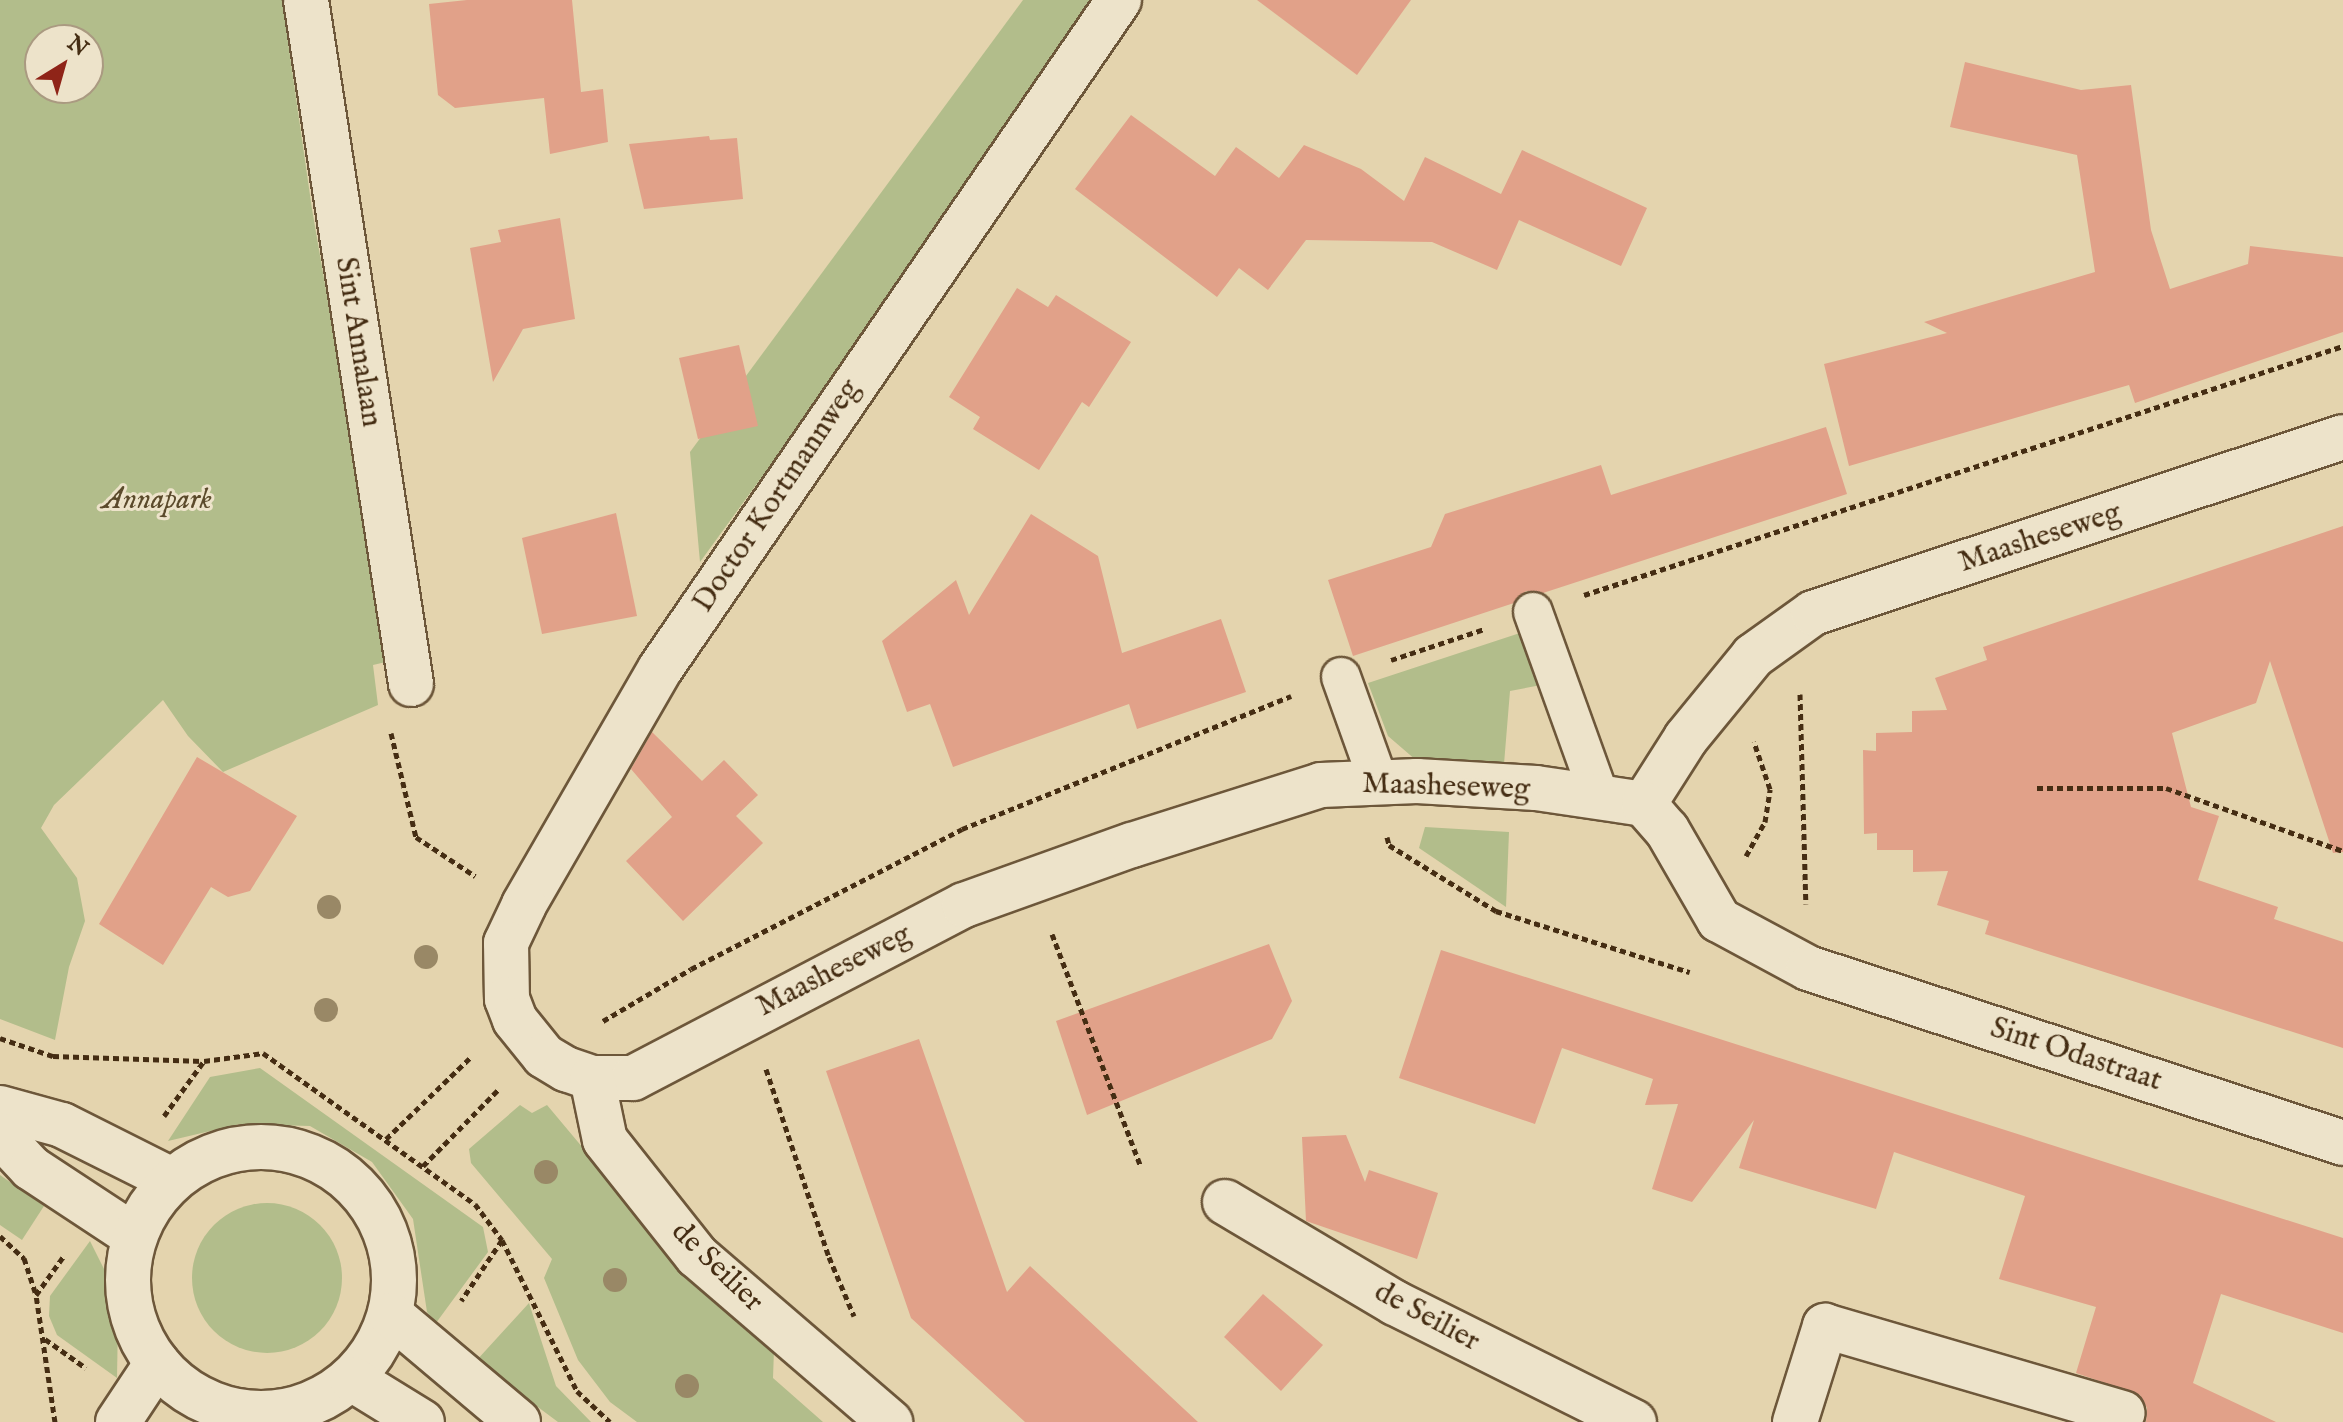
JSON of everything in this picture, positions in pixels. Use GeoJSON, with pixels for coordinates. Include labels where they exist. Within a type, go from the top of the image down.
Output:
{"type":"FeatureCollection","features":[{"type":"Feature","properties":{"kind":"street","name":"Sint Annalaan"},"geometry":{"type":"LineString","coordinates":[[306,0],[411,684]]}},
{"type":"Feature","properties":{"kind":"street","name":"Doctor Kortmannweg"},"geometry":{"type":"LineString","coordinates":[[515,1020],[503,981],[506,943],[524,905],[660,669],[1119,0]]}},
{"type":"Feature","properties":{"kind":"street","name":"Maasheseweg"},"geometry":{"type":"LineString","coordinates":[[515,1020],[544,1056],[592,1078],[633,1078],[748,1014],[964,905],[1321,785],[1379,783],[1536,788],[1644,804],[1753,656],[1813,613],[2343,437]]}},
{"type":"Feature","properties":{"kind":"street","name":"Sint Odastraat"},"geometry":{"type":"LineString","coordinates":[[1644,804],[1667,830],[1719,920],[1808,968],[2343,1143]]}},
{"type":"Feature","properties":{"kind":"street","name":"de Seilier"},"geometry":{"type":"LineString","coordinates":[[592,1078],[605,1140],[697,1256],[890,1422]]}},
{"type":"Feature","properties":{"kind":"street"},"geometry":{"type":"LineString","coordinates":[[0,1108],[62,1125],[172,1180]]}},
{"type":"Feature","properties":{"kind":"street"},"geometry":{"type":"LineString","coordinates":[[0,1135],[31,1168],[134,1236]]}},
{"type":"Feature","properties":{"kind":"street"},"geometry":{"type":"LineString","coordinates":[[249,1146],[291,1149],[331,1166],[364,1193],[386,1231],[395,1273],[391,1315],[376,1349],[352,1379],[324,1398],[293,1410],[221,1416],[188,1392],[157,1363],[139,1335],[130,1302],[128,1269],[134,1236],[149,1206],[172,1180],[208,1157],[249,1146]]}},
{"type":"Feature","properties":{"kind":"street","name":"de Seilier"},"geometry":{"type":"LineString","coordinates":[[1225,1202],[1395,1303],[1634,1422]]}},
{"type":"Feature","properties":{"kind":"street"},"geometry":{"type":"LineString","coordinates":[[391,1315],[518,1422]]}},
{"type":"Feature","properties":{"kind":"street"},"geometry":{"type":"LineString","coordinates":[[1795,1422],[1825,1326],[2123,1413]]}},
{"type":"Feature","properties":{"kind":"street"},"geometry":{"type":"LineString","coordinates":[[118,1422],[157,1363]]}},
{"type":"Feature","properties":{"kind":"street"},"geometry":{"type":"LineString","coordinates":[[352,1379],[422,1422]]}},
{"type":"Feature","properties":{"kind":"lane"},"geometry":{"type":"LineString","coordinates":[[1533,612],[1600,798]]}},
{"type":"Feature","properties":{"kind":"lane"},"geometry":{"type":"LineString","coordinates":[[1341,677],[1379,783]]}},
{"type":"Feature","properties":{"kind":"path"},"geometry":{"type":"LineString","coordinates":[[423,1166],[477,1106],[544,1056],[691,969],[962,829],[1341,677],[2343,346]]}},
{"type":"Feature","properties":{"kind":"path"},"geometry":{"type":"LineString","coordinates":[[1797,625],[1808,968]]}},
{"type":"Feature","properties":{"kind":"path"},"geometry":{"type":"LineString","coordinates":[[411,684],[383,688],[416,837],[524,905]]}},
{"type":"Feature","properties":{"kind":"path"},"geometry":{"type":"LineString","coordinates":[[1704,894],[1749,852],[1765,822],[1770,789],[1763,757],[1748,730],[1714,705]]}},
{"type":"Feature","properties":{"kind":"path"},"geometry":{"type":"LineString","coordinates":[[1379,783],[1389,845],[1496,911],[1698,974]]}},
{"type":"Feature","properties":{"kind":"path"},"geometry":{"type":"LineString","coordinates":[[2037,788],[2166,788],[2343,851]]}},
{"type":"Feature","properties":{"kind":"path"},"geometry":{"type":"LineString","coordinates":[[1031,881],[1140,1165]]}},
{"type":"Feature","properties":{"kind":"path"},"geometry":{"type":"LineString","coordinates":[[748,1014],[829,1257],[859,1326]]}},
{"type":"Feature","properties":{"kind":"path"},"geometry":{"type":"LineString","coordinates":[[515,1020],[451,1073],[386,1139],[475,1204],[502,1240],[577,1391],[610,1422]]}},
{"type":"Feature","properties":{"kind":"path"},"geometry":{"type":"LineString","coordinates":[[0,1038],[53,1056],[204,1061]]}},
{"type":"Feature","properties":{"kind":"path"},"geometry":{"type":"LineString","coordinates":[[0,1236],[24,1258],[36,1295]]}},
{"type":"Feature","properties":{"kind":"path"},"geometry":{"type":"LineString","coordinates":[[431,1348],[502,1240]]}},
{"type":"Feature","properties":{"kind":"path"},"geometry":{"type":"LineString","coordinates":[[44,1339],[55,1422]]}},
{"type":"Feature","properties":{"kind":"green space","name":"Annapark"},"geometry":{"type":"Polygon","coordinates":[[[0,0],[282,0],[312,209],[390,661],[373,665],[378,705],[223,772],[188,736],[163,700],[54,805],[41,828],[77,878],[85,921],[69,967],[55,1040],[0,1019],[0,0]]]}},
{"type":"Feature","properties":{"kind":"green space"},"geometry":{"type":"Polygon","coordinates":[[[1023,0],[1109,0],[700,562],[690,452],[1023,0]]]}},
{"type":"Feature","properties":{"kind":"green space"},"geometry":{"type":"Polygon","coordinates":[[[1523,632],[1541,685],[1510,691],[1504,764],[1417,761],[1388,736],[1368,683],[1523,632]]]}},
{"type":"Feature","properties":{"kind":"green space"},"geometry":{"type":"Polygon","coordinates":[[[1425,827],[1509,832],[1506,907],[1419,848],[1425,827]]]}},
{"type":"Feature","properties":{"kind":"green space"},"geometry":{"type":"Polygon","coordinates":[[[260,1068],[483,1227],[488,1252],[436,1323],[427,1312],[413,1219],[372,1162],[310,1126],[240,1124],[168,1141],[210,1077],[260,1068]]]}},
{"type":"Feature","properties":{"kind":"green space"},"geometry":{"type":"Polygon","coordinates":[[[520,1105],[532,1113],[547,1105],[619,1191],[774,1350],[773,1378],[823,1422],[637,1422],[610,1402],[578,1360],[544,1278],[552,1259],[471,1163],[469,1149],[520,1105]]]}},
{"type":"Feature","properties":{"kind":"green space"},"geometry":{"type":"Polygon","coordinates":[[[0,1175],[44,1206],[22,1240],[0,1225],[0,1175]]]}},
{"type":"Feature","properties":{"kind":"green space"},"geometry":{"type":"Polygon","coordinates":[[[267,1203],[296,1209],[320,1225],[336,1249],[342,1278],[336,1307],[320,1331],[296,1347],[267,1353],[238,1347],[214,1331],[198,1307],[192,1278],[198,1249],[214,1225],[238,1209],[267,1203]]]}},
{"type":"Feature","properties":{"kind":"green space"},"geometry":{"type":"Polygon","coordinates":[[[90,1241],[107,1275],[118,1320],[117,1378],[57,1335],[49,1316],[50,1296],[90,1241]]]}},
{"type":"Feature","properties":{"kind":"green space"},"geometry":{"type":"Polygon","coordinates":[[[529,1303],[556,1386],[591,1422],[558,1422],[476,1361],[529,1303]]]}},
{"type":"Feature","properties":{"kind":"building"},"geometry":{"type":"Polygon","coordinates":[[[467,0],[572,0],[581,92],[603,89],[608,142],[550,154],[544,98],[455,108],[438,95],[429,4],[467,0]]]}},
{"type":"Feature","properties":{"kind":"building"},"geometry":{"type":"Polygon","coordinates":[[[1257,0],[1411,0],[1357,75],[1257,0]]]}},
{"type":"Feature","properties":{"kind":"building"},"geometry":{"type":"Polygon","coordinates":[[[1965,62],[2081,90],[2131,85],[2151,230],[2170,289],[2248,264],[2250,246],[2343,257],[2343,332],[2135,403],[2129,385],[1849,466],[1824,364],[1947,333],[1924,322],[2095,272],[2077,155],[1950,127],[1965,62]]]}},
{"type":"Feature","properties":{"kind":"building"},"geometry":{"type":"Polygon","coordinates":[[[1131,115],[1215,176],[1236,147],[1279,178],[1304,145],[1361,169],[1404,201],[1425,157],[1501,194],[1522,150],[1647,208],[1621,266],[1519,220],[1497,270],[1432,242],[1306,240],[1268,290],[1239,268],[1217,297],[1075,189],[1131,115]]]}},
{"type":"Feature","properties":{"kind":"building"},"geometry":{"type":"Polygon","coordinates":[[[709,136],[710,140],[737,138],[743,199],[644,209],[629,144],[709,136]]]}},
{"type":"Feature","properties":{"kind":"building"},"geometry":{"type":"Polygon","coordinates":[[[560,218],[575,319],[523,329],[493,382],[470,248],[501,242],[498,230],[560,218]]]}},
{"type":"Feature","properties":{"kind":"building"},"geometry":{"type":"Polygon","coordinates":[[[1017,288],[1048,307],[1056,295],[1131,342],[1089,407],[1082,402],[1039,470],[973,429],[980,417],[949,397],[1017,288]]]}},
{"type":"Feature","properties":{"kind":"building"},"geometry":{"type":"Polygon","coordinates":[[[739,345],[758,426],[698,439],[679,358],[739,345]]]}},
{"type":"Feature","properties":{"kind":"building"},"geometry":{"type":"Polygon","coordinates":[[[1826,427],[1847,494],[1543,593],[1526,591],[1514,603],[1353,656],[1328,580],[1431,547],[1445,514],[1601,465],[1611,495],[1826,427]]]}},
{"type":"Feature","properties":{"kind":"building"},"geometry":{"type":"Polygon","coordinates":[[[616,513],[637,616],[542,634],[522,538],[616,513]]]}},
{"type":"Feature","properties":{"kind":"building"},"geometry":{"type":"Polygon","coordinates":[[[1031,514],[1098,556],[1122,653],[1221,619],[1246,692],[1137,729],[1129,704],[953,767],[930,704],[907,712],[882,641],[956,580],[969,615],[1031,514]]]}},
{"type":"Feature","properties":{"kind":"building"},"geometry":{"type":"Polygon","coordinates":[[[2343,526],[2343,852],[2333,853],[2270,661],[2256,703],[2172,733],[2191,807],[2219,816],[2198,880],[2278,907],[2274,919],[2343,942],[2343,1048],[1985,934],[1989,921],[1937,905],[1948,871],[1913,872],[1913,850],[1877,850],[1877,833],[1864,834],[1863,750],[1876,751],[1876,733],[1912,732],[1912,711],[1947,710],[1935,678],[1987,660],[1983,647],[2343,526]]]}},
{"type":"Feature","properties":{"kind":"building"},"geometry":{"type":"Polygon","coordinates":[[[652,732],[702,781],[724,760],[758,795],[736,816],[763,843],[683,921],[626,861],[672,817],[631,769],[652,732]]]}},
{"type":"Feature","properties":{"kind":"building"},"geometry":{"type":"Polygon","coordinates":[[[197,757],[297,816],[250,891],[228,897],[211,887],[163,965],[99,924],[197,757]]]}},
{"type":"Feature","properties":{"kind":"building"},"geometry":{"type":"Polygon","coordinates":[[[1269,944],[1292,1001],[1272,1039],[1087,1115],[1056,1021],[1269,944]]]}},
{"type":"Feature","properties":{"kind":"building"},"geometry":{"type":"Polygon","coordinates":[[[1441,950],[2343,1238],[2343,1333],[2221,1294],[2193,1383],[2276,1422],[2146,1422],[2147,1408],[2140,1395],[2076,1373],[2096,1307],[1999,1279],[2025,1196],[1894,1152],[1876,1209],[1739,1168],[1754,1120],[1692,1202],[1652,1189],[1678,1104],[1645,1105],[1653,1079],[1562,1048],[1535,1124],[1399,1078],[1441,950]]]}},
{"type":"Feature","properties":{"kind":"building"},"geometry":{"type":"Polygon","coordinates":[[[919,1039],[1007,1292],[1030,1266],[1198,1422],[1025,1422],[911,1318],[826,1071],[919,1039]]]}},
{"type":"Feature","properties":{"kind":"building"},"geometry":{"type":"Polygon","coordinates":[[[1346,1135],[1365,1182],[1369,1170],[1438,1193],[1417,1259],[1306,1221],[1302,1137],[1346,1135]]]}},
{"type":"Feature","properties":{"kind":"building"},"geometry":{"type":"Polygon","coordinates":[[[1263,1294],[1323,1345],[1281,1391],[1224,1337],[1263,1294]]]}}]}
